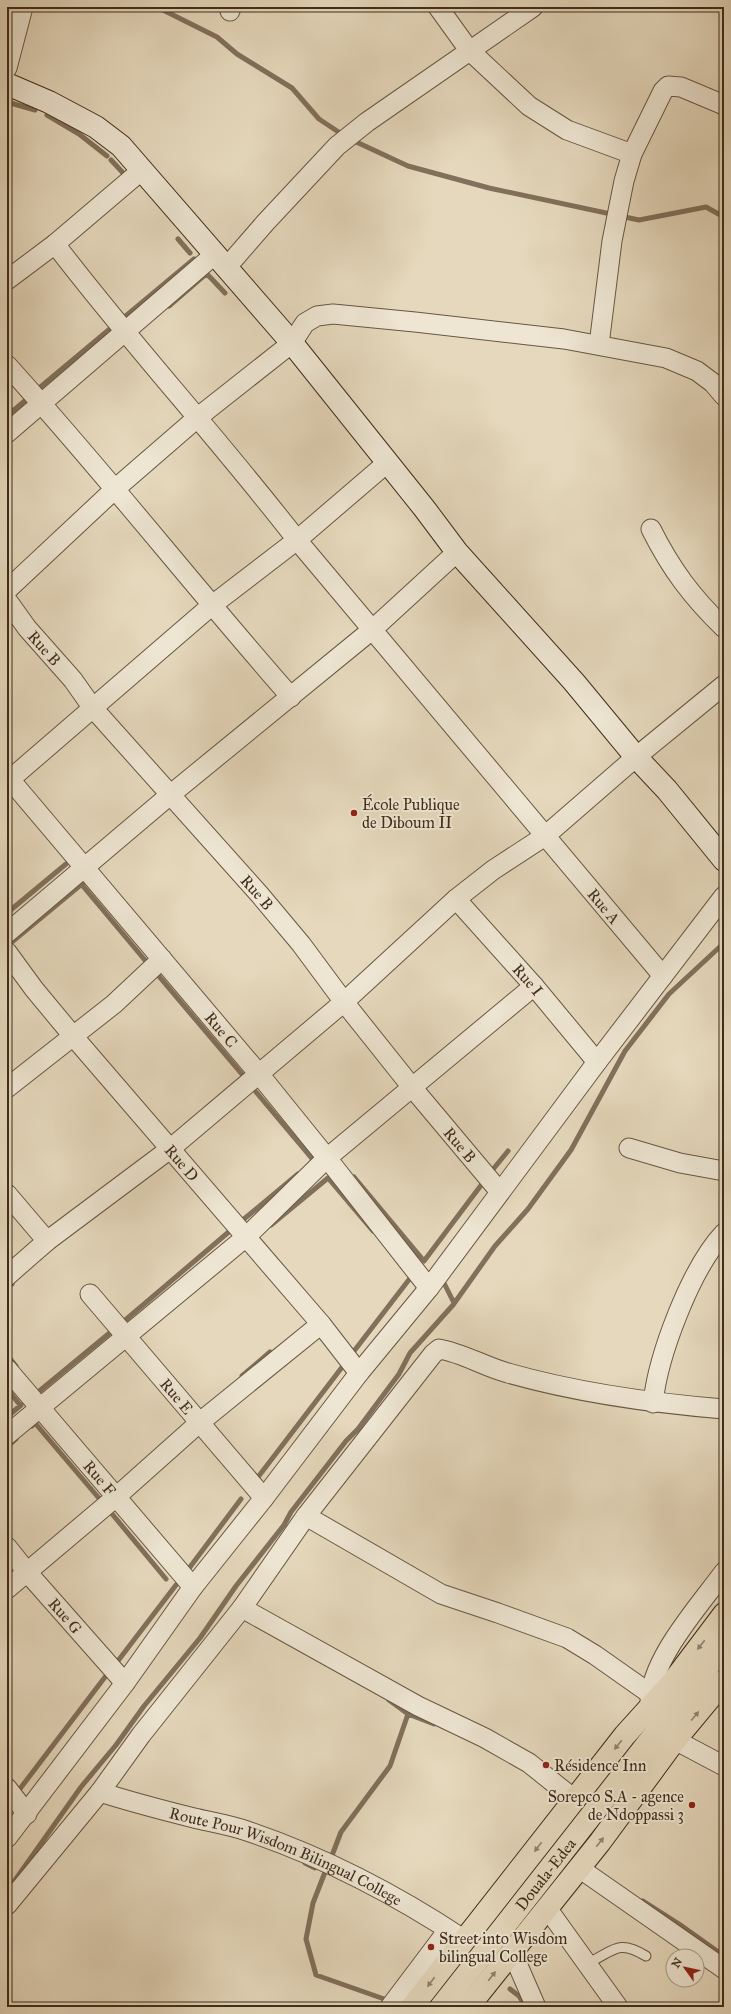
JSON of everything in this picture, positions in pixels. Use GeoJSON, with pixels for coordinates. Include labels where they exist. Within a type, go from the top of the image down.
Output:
{"type":"FeatureCollection","features":[{"type":"Feature","properties":{"kind":"main road"},"geometry":{"type":"LineString","coordinates":[[7,84],[49,102],[96,127],[121,146],[220,262],[292,343],[388,462],[457,552],[569,676],[636,757],[668,790],[724,860]]}},
{"type":"Feature","properties":{"kind":"main road"},"geometry":{"type":"LineString","coordinates":[[412,2007],[456,1935],[516,1876],[574,1799],[625,1735],[649,1700],[672,1683],[724,1614]]}},
{"type":"Feature","properties":{"kind":"main road","name":"Douala-Edea"},"geometry":{"type":"LineString","coordinates":[[441,2007],[724,1646]]}},
{"type":"Feature","properties":{"kind":"main road"},"geometry":{"type":"LineString","coordinates":[[468,2007],[548,1908],[675,1740],[724,1681]]}},
{"type":"Feature","properties":{"kind":"street"},"geometry":{"type":"LineString","coordinates":[[7,68],[23,7]]}},
{"type":"Feature","properties":{"kind":"street"},"geometry":{"type":"LineString","coordinates":[[438,7],[469,50],[529,106],[567,130],[632,154]]}},
{"type":"Feature","properties":{"kind":"street"},"geometry":{"type":"LineString","coordinates":[[7,433],[127,332],[220,262],[265,223],[337,146],[367,122],[533,7]]}},
{"type":"Feature","properties":{"kind":"street"},"geometry":{"type":"LineString","coordinates":[[599,345],[612,241],[624,181],[632,154],[663,90],[668,86],[681,87],[724,105]]}},
{"type":"Feature","properties":{"kind":"street"},"geometry":{"type":"LineString","coordinates":[[7,280],[55,244],[142,170]]}},
{"type":"Feature","properties":{"kind":"street","name":"Rue A"},"geometry":{"type":"LineString","coordinates":[[55,244],[197,418],[249,477],[297,540],[663,976]]}},
{"type":"Feature","properties":{"kind":"street"},"geometry":{"type":"LineString","coordinates":[[7,590],[115,489],[197,418],[292,343],[305,323],[317,316],[333,314],[564,339],[666,358],[697,371],[713,383],[724,396]]}},
{"type":"Feature","properties":{"kind":"street"},"geometry":{"type":"LineString","coordinates":[[7,365],[115,489],[211,606],[291,697]]}},
{"type":"Feature","properties":{"kind":"street"},"geometry":{"type":"LineString","coordinates":[[8,779],[211,606],[297,540],[388,462]]}},
{"type":"Feature","properties":{"kind":"street"},"geometry":{"type":"LineString","coordinates":[[651,529],[683,583],[697,601],[724,628]]}},
{"type":"Feature","properties":{"kind":"street"},"geometry":{"type":"LineString","coordinates":[[7,933],[170,795],[373,629],[457,552]]}},
{"type":"Feature","properties":{"kind":"street","name":"Rue B"},"geometry":{"type":"LineString","coordinates":[[7,600],[27,628],[73,680],[92,707],[292,933],[344,1002],[411,1086],[500,1192]]}},
{"type":"Feature","properties":{"kind":"street"},"geometry":{"type":"LineString","coordinates":[[7,1276],[47,1241],[170,1149],[344,1002],[456,899],[493,870],[545,836],[636,757],[724,685]]}},
{"type":"Feature","properties":{"kind":"street","name":"Rue C"},"geometry":{"type":"LineString","coordinates":[[8,779],[259,1074],[429,1288]]}},
{"type":"Feature","properties":{"kind":"street"},"geometry":{"type":"LineString","coordinates":[[7,1838],[27,1814],[125,1683],[193,1587],[264,1498],[359,1373],[429,1288],[596,1062],[724,896]]}},
{"type":"Feature","properties":{"kind":"street","name":"Rue I"},"geometry":{"type":"LineString","coordinates":[[456,899],[534,986],[596,1062]]}},
{"type":"Feature","properties":{"kind":"street","name":"Rue D"},"geometry":{"type":"LineString","coordinates":[[7,952],[34,989],[73,1036],[321,1324],[359,1373]]}},
{"type":"Feature","properties":{"kind":"street"},"geometry":{"type":"LineString","coordinates":[[7,1088],[114,1004],[162,959]]}},
{"type":"Feature","properties":{"kind":"street"},"geometry":{"type":"LineString","coordinates":[[7,1436],[246,1237],[327,1158],[411,1086],[534,986]]}},
{"type":"Feature","properties":{"kind":"street"},"geometry":{"type":"LineString","coordinates":[[629,1148],[680,1163],[724,1171]]}},
{"type":"Feature","properties":{"kind":"street"},"geometry":{"type":"LineString","coordinates":[[7,1194],[47,1241]]}},
{"type":"Feature","properties":{"kind":"street"},"geometry":{"type":"LineString","coordinates":[[653,1403],[654,1390],[669,1334],[694,1279],[716,1242],[724,1233]]}},
{"type":"Feature","properties":{"kind":"street","name":"Rue E"},"geometry":{"type":"LineString","coordinates":[[90,1294],[264,1498]]}},
{"type":"Feature","properties":{"kind":"street"},"geometry":{"type":"LineString","coordinates":[[7,1589],[116,1497],[199,1423],[321,1324]]}},
{"type":"Feature","properties":{"kind":"street"},"geometry":{"type":"LineString","coordinates":[[7,1905],[100,1792],[141,1735],[242,1608],[306,1516],[433,1354],[439,1349],[507,1373],[653,1403],[724,1410]]}},
{"type":"Feature","properties":{"kind":"street","name":"Rue F"},"geometry":{"type":"LineString","coordinates":[[7,1369],[41,1407],[193,1587]]}},
{"type":"Feature","properties":{"kind":"street"},"geometry":{"type":"LineString","coordinates":[[306,1516],[441,1594],[567,1638],[595,1655],[649,1700],[657,1670],[679,1633],[724,1572]]}},
{"type":"Feature","properties":{"kind":"street","name":"Rue G"},"geometry":{"type":"LineString","coordinates":[[7,1547],[27,1572],[125,1683]]}},
{"type":"Feature","properties":{"kind":"street"},"geometry":{"type":"LineString","coordinates":[[242,1608],[418,1706],[529,1763],[574,1799]]}},
{"type":"Feature","properties":{"kind":"street"},"geometry":{"type":"LineString","coordinates":[[675,1740],[724,1766]]}},
{"type":"Feature","properties":{"kind":"street"},"geometry":{"type":"LineString","coordinates":[[7,1788],[27,1814]]}},
{"type":"Feature","properties":{"kind":"street","name":"Route Pour Wisdom Bilingual College"},"geometry":{"type":"LineString","coordinates":[[100,1792],[139,1804],[245,1830],[308,1853],[344,1869],[456,1935]]}},
{"type":"Feature","properties":{"kind":"street"},"geometry":{"type":"LineString","coordinates":[[579,1868],[724,1969]]}},
{"type":"Feature","properties":{"kind":"street"},"geometry":{"type":"LineString","coordinates":[[548,1908],[586,1964],[618,2007]]}},
{"type":"Feature","properties":{"kind":"street"},"geometry":{"type":"LineString","coordinates":[[390,2007],[456,1935]]}},
{"type":"Feature","properties":{"kind":"street"},"geometry":{"type":"LineString","coordinates":[[512,1952],[536,2007]]}},
{"type":"Feature","properties":{"kind":"lane"},"geometry":{"type":"LineString","coordinates":[[586,1964],[619,1947],[628,1946],[646,1956]]}},
{"type":"Feature","properties":{"kind":"waterway"},"geometry":{"type":"LineString","coordinates":[[157,7],[217,37],[237,54],[292,88],[319,119],[343,135]]}},
{"type":"Feature","properties":{"kind":"waterway"},"geometry":{"type":"LineString","coordinates":[[7,102],[35,110]]}},
{"type":"Feature","properties":{"kind":"waterway"},"geometry":{"type":"LineString","coordinates":[[47,115],[79,134],[107,156]]}},
{"type":"Feature","properties":{"kind":"waterway"},"geometry":{"type":"LineString","coordinates":[[352,140],[408,166],[489,188],[639,220],[706,207],[724,217]]}},
{"type":"Feature","properties":{"kind":"waterway"},"geometry":{"type":"LineString","coordinates":[[111,160],[125,175]]}},
{"type":"Feature","properties":{"kind":"waterway"},"geometry":{"type":"LineString","coordinates":[[178,239],[190,253]]}},
{"type":"Feature","properties":{"kind":"waterway"},"geometry":{"type":"LineString","coordinates":[[121,320],[194,259]]}},
{"type":"Feature","properties":{"kind":"waterway"},"geometry":{"type":"LineString","coordinates":[[169,306],[206,274]]}},
{"type":"Feature","properties":{"kind":"waterway"},"geometry":{"type":"LineString","coordinates":[[208,275],[225,293]]}},
{"type":"Feature","properties":{"kind":"waterway"},"geometry":{"type":"LineString","coordinates":[[38,389],[111,328]]}},
{"type":"Feature","properties":{"kind":"waterway"},"geometry":{"type":"LineString","coordinates":[[7,416],[27,399]]}},
{"type":"Feature","properties":{"kind":"waterway"},"geometry":{"type":"LineString","coordinates":[[7,405],[12,411]]}},
{"type":"Feature","properties":{"kind":"waterway"},"geometry":{"type":"LineString","coordinates":[[7,913],[66,864]]}},
{"type":"Feature","properties":{"kind":"waterway"},"geometry":{"type":"LineString","coordinates":[[7,946],[83,883]]}},
{"type":"Feature","properties":{"kind":"waterway"},"geometry":{"type":"LineString","coordinates":[[82,885],[149,965]]}},
{"type":"Feature","properties":{"kind":"waterway"},"geometry":{"type":"LineString","coordinates":[[13,1883],[81,1787],[116,1745],[144,1706],[200,1638],[236,1586],[284,1525],[291,1512],[346,1441],[358,1429],[399,1374],[410,1353],[453,1305],[495,1246],[528,1209],[571,1150],[625,1051],[669,994],[724,943]]}},
{"type":"Feature","properties":{"kind":"waterway"},"geometry":{"type":"LineString","coordinates":[[157,974],[246,1079]]}},
{"type":"Feature","properties":{"kind":"waterway"},"geometry":{"type":"LineString","coordinates":[[256,1092],[314,1161]]}},
{"type":"Feature","properties":{"kind":"waterway"},"geometry":{"type":"LineString","coordinates":[[490,1173],[508,1151]]}},
{"type":"Feature","properties":{"kind":"waterway"},"geometry":{"type":"LineString","coordinates":[[238,1224],[298,1174]]}},
{"type":"Feature","properties":{"kind":"waterway"},"geometry":{"type":"LineString","coordinates":[[354,1177],[424,1261],[485,1180]]}},
{"type":"Feature","properties":{"kind":"waterway"},"geometry":{"type":"LineString","coordinates":[[271,1225],[328,1178],[373,1231]]}},
{"type":"Feature","properties":{"kind":"waterway"},"geometry":{"type":"LineString","coordinates":[[123,1322],[231,1230]]}},
{"type":"Feature","properties":{"kind":"waterway"},"geometry":{"type":"LineString","coordinates":[[351,1355],[411,1277],[409,1274]]}},
{"type":"Feature","properties":{"kind":"waterway"},"geometry":{"type":"LineString","coordinates":[[443,1281],[453,1301]]}},
{"type":"Feature","properties":{"kind":"waterway"},"geometry":{"type":"LineString","coordinates":[[7,1288],[12,1284]]}},
{"type":"Feature","properties":{"kind":"waterway"},"geometry":{"type":"LineString","coordinates":[[37,1393],[112,1331]]}},
{"type":"Feature","properties":{"kind":"waterway"},"geometry":{"type":"LineString","coordinates":[[242,1376],[270,1352]]}},
{"type":"Feature","properties":{"kind":"waterway"},"geometry":{"type":"LineString","coordinates":[[7,1355],[16,1366]]}},
{"type":"Feature","properties":{"kind":"waterway"},"geometry":{"type":"LineString","coordinates":[[255,1481],[346,1362]]}},
{"type":"Feature","properties":{"kind":"waterway"},"geometry":{"type":"LineString","coordinates":[[7,1389],[20,1405]]}},
{"type":"Feature","properties":{"kind":"waterway"},"geometry":{"type":"LineString","coordinates":[[7,1417],[21,1405]]}},
{"type":"Feature","properties":{"kind":"waterway"},"geometry":{"type":"LineString","coordinates":[[32,1426],[35,1423],[103,1503]]}},
{"type":"Feature","properties":{"kind":"waterway"},"geometry":{"type":"LineString","coordinates":[[7,1447],[16,1439]]}},
{"type":"Feature","properties":{"kind":"waterway"},"geometry":{"type":"LineString","coordinates":[[187,1571],[241,1499]]}},
{"type":"Feature","properties":{"kind":"waterway"},"geometry":{"type":"LineString","coordinates":[[108,1509],[166,1579]]}},
{"type":"Feature","properties":{"kind":"waterway"},"geometry":{"type":"LineString","coordinates":[[114,1666],[176,1585]]}},
{"type":"Feature","properties":{"kind":"waterway"},"geometry":{"type":"LineString","coordinates":[[16,1794],[105,1677]]}},
{"type":"Feature","properties":{"kind":"waterway"},"geometry":{"type":"LineString","coordinates":[[389,1700],[408,1714],[434,1724]]}},
{"type":"Feature","properties":{"kind":"waterway"},"geometry":{"type":"LineString","coordinates":[[331,1858],[341,1832],[390,1766],[408,1714]]}},
{"type":"Feature","properties":{"kind":"waterway"},"geometry":{"type":"LineString","coordinates":[[305,1863],[315,1868]]}},
{"type":"Feature","properties":{"kind":"waterway"},"geometry":{"type":"LineString","coordinates":[[327,1867],[313,1903],[306,1939],[316,1975],[387,2000]]}},
{"type":"Feature","properties":{"kind":"waterway"},"geometry":{"type":"LineString","coordinates":[[643,1901],[724,1956]]}},
{"type":"Feature","properties":{"kind":"waterway"},"geometry":{"type":"LineString","coordinates":[[510,1989],[519,1996],[526,2007]]}},
{"type":"Feature","properties":{"kind":"place","name":"École Publique de Diboum II"},"geometry":{"type":"Point","coordinates":[354,813]}},
{"type":"Feature","properties":{"kind":"place","name":"Résidence Inn"},"geometry":{"type":"Point","coordinates":[546,1765]}},
{"type":"Feature","properties":{"kind":"place","name":"Sorepco S.A - agence de Ndoppassi 3"},"geometry":{"type":"Point","coordinates":[692,1805]}},
{"type":"Feature","properties":{"kind":"place","name":"Street into Wisdom bilingual College"},"geometry":{"type":"Point","coordinates":[431,1947]}}]}
